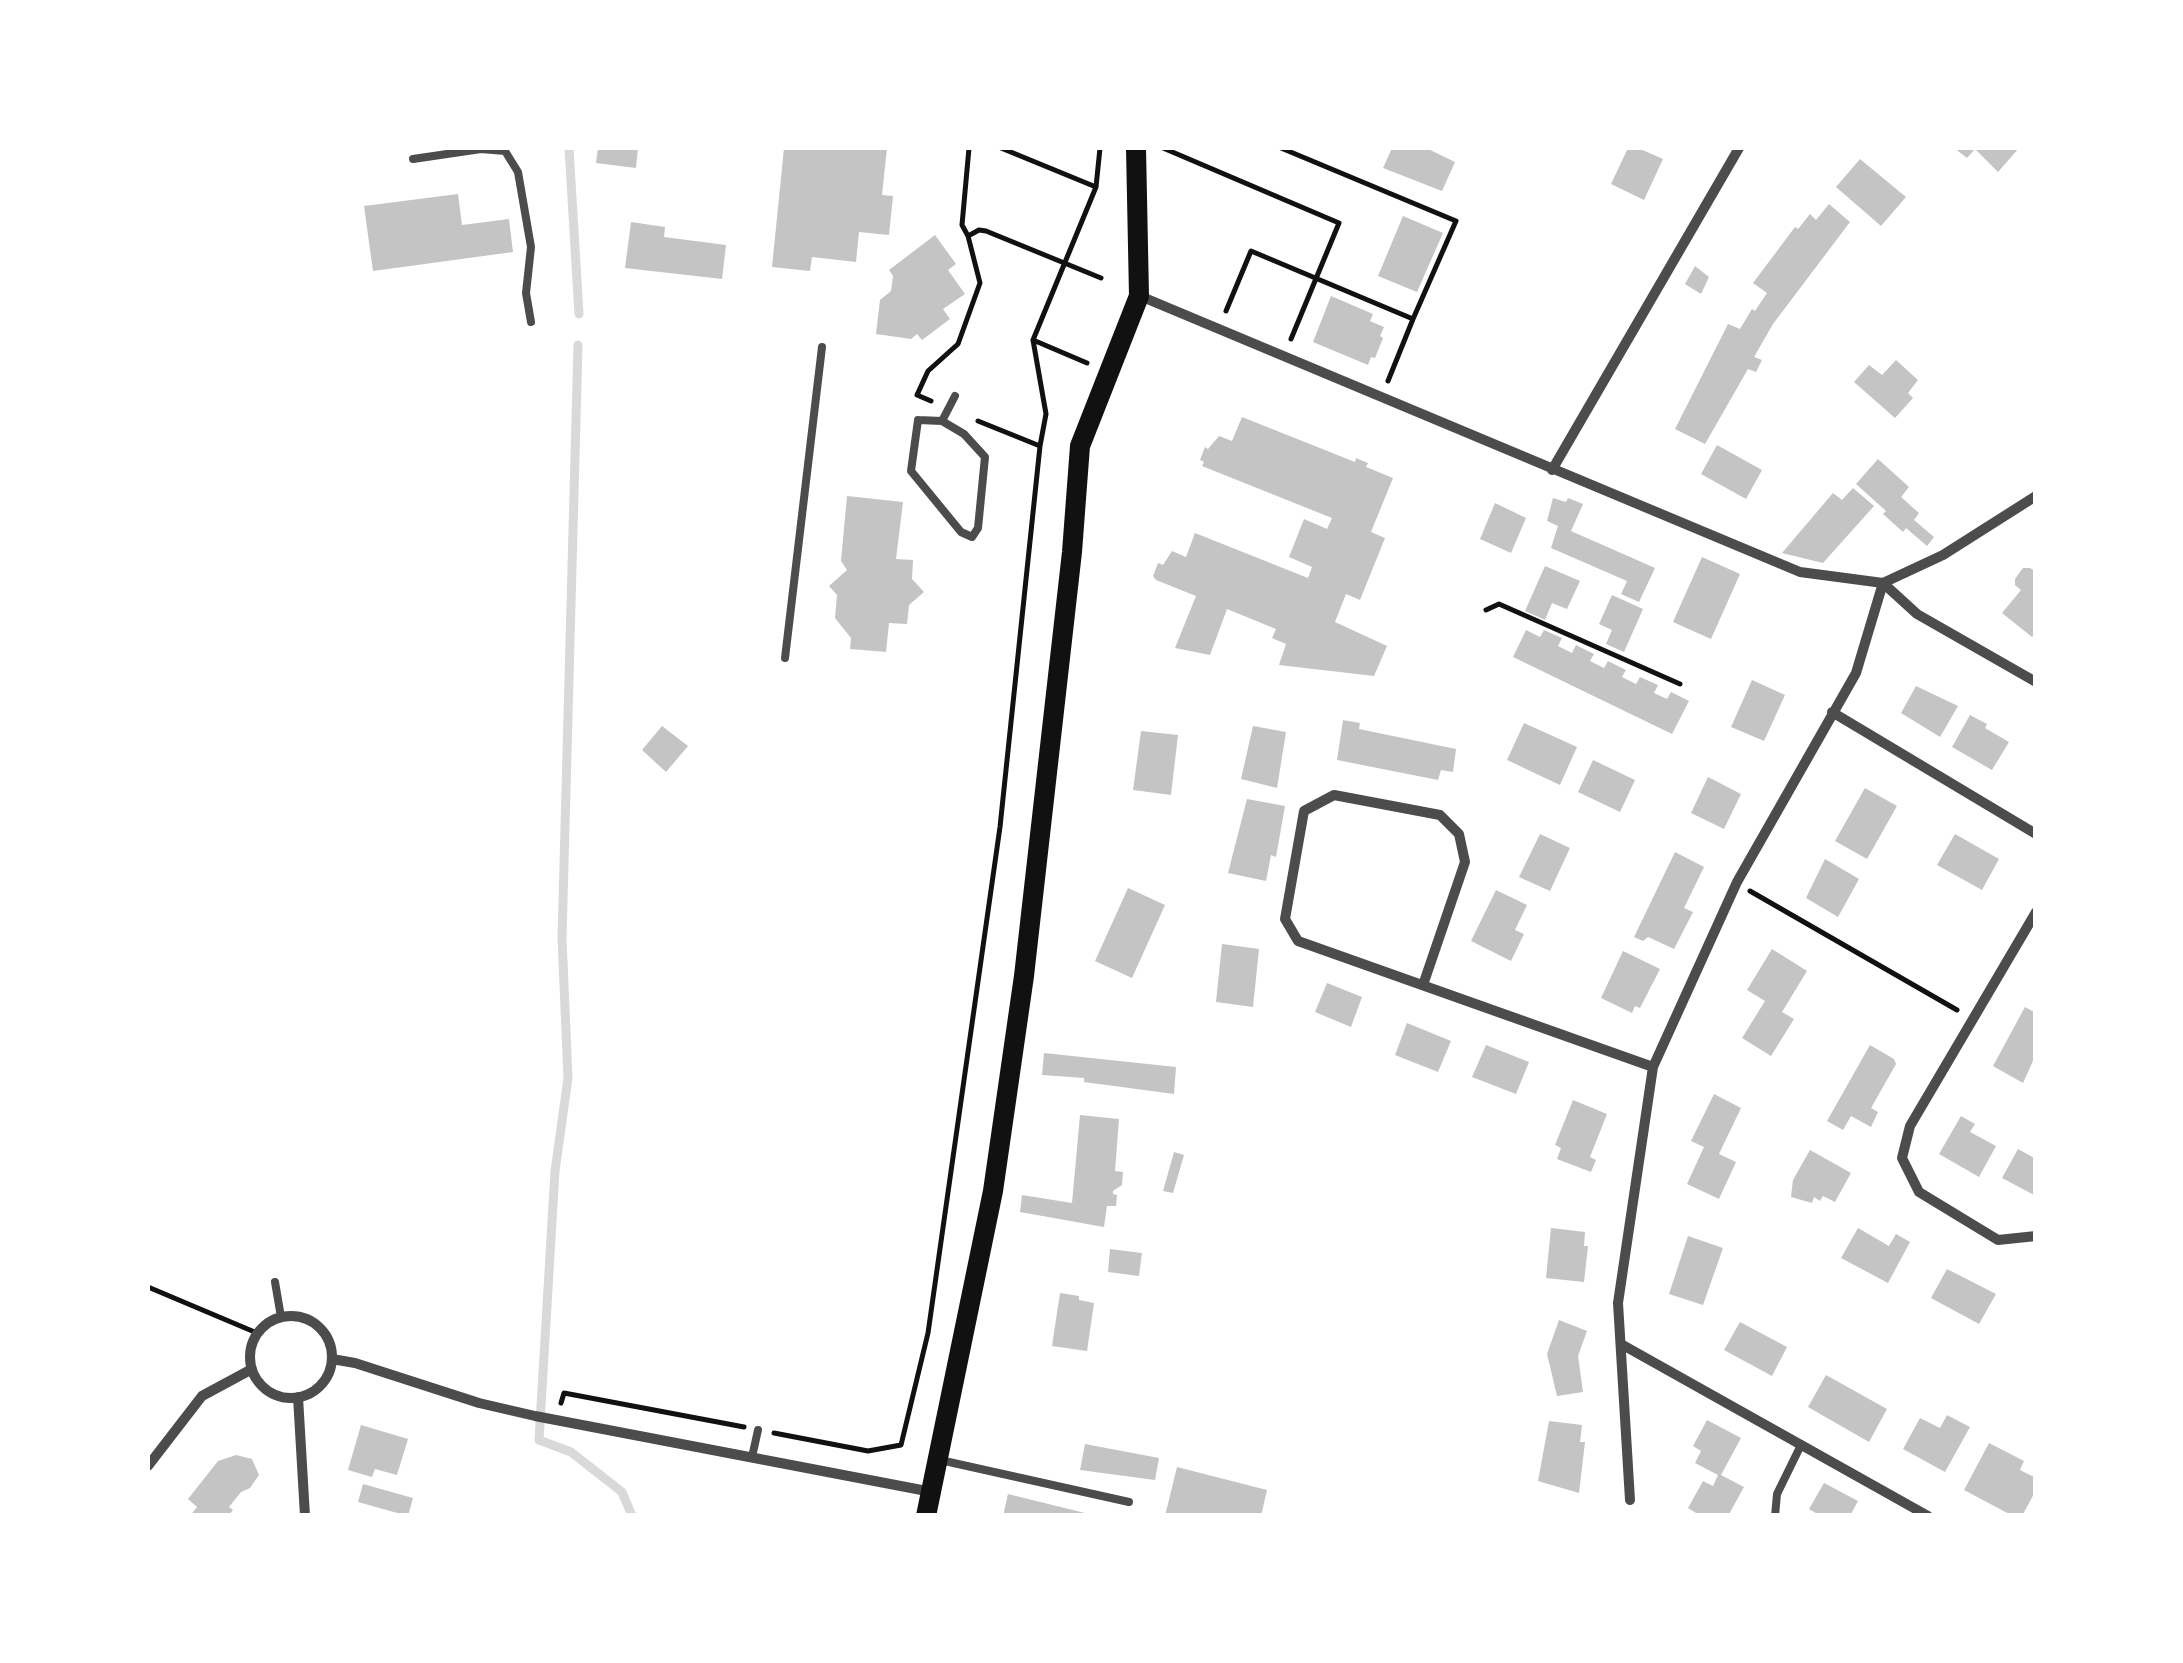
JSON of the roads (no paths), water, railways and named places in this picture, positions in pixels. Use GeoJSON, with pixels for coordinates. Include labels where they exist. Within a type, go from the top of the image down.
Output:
{"type":"FeatureCollection","features":[{"type":"Feature","properties":{"kind":"main road"},"geometry":{"type":"LineString","coordinates":[[926,1516],[993,1192],[1024,976],[1072,552],[1080,446],[1139,296],[1136,148]]}},
{"type":"Feature","properties":{"kind":"street"},"geometry":{"type":"LineString","coordinates":[[1552,470],[1739,148]]}},
{"type":"Feature","properties":{"kind":"street"},"geometry":{"type":"LineString","coordinates":[[1139,296],[1800,572],[1884,582],[1944,554],[2036,496]]}},
{"type":"Feature","properties":{"kind":"street"},"geometry":{"type":"LineString","coordinates":[[1884,582],[1917,614],[2036,682]]}},
{"type":"Feature","properties":{"kind":"street"},"geometry":{"type":"LineString","coordinates":[[1630,1500],[1618,1304],[1652,1067],[1737,882],[1856,673],[1884,582]]}},
{"type":"Feature","properties":{"kind":"street"},"geometry":{"type":"LineString","coordinates":[[1832,712],[2036,834]]}},
{"type":"Feature","properties":{"kind":"street"},"geometry":{"type":"LineString","coordinates":[[1423,985],[1465,862],[1459,834],[1440,815],[1334,795],[1304,811],[1285,919],[1298,941],[1652,1067]]}},
{"type":"Feature","properties":{"kind":"street"},"geometry":{"type":"LineString","coordinates":[[2036,912],[1910,1126],[1902,1158],[1919,1192],[1998,1240],[2036,1236]]}},
{"type":"Feature","properties":{"kind":"street"},"geometry":{"type":"LineString","coordinates":[[281,1317],[306,1319],[317,1326],[330,1347],[332,1360],[321,1384],[298,1397],[286,1398],[265,1389],[252,1369],[252,1344],[257,1334],[281,1317]]}},
{"type":"Feature","properties":{"kind":"street"},"geometry":{"type":"LineString","coordinates":[[1621,1344],[1928,1516]]}},
{"type":"Feature","properties":{"kind":"street"},"geometry":{"type":"LineString","coordinates":[[332,1360],[355,1363],[480,1403],[535,1416],[553,1414],[752,1458],[933,1492]]}},
{"type":"Feature","properties":{"kind":"street"},"geometry":{"type":"LineString","coordinates":[[148,1466],[202,1396],[252,1369]]}},
{"type":"Feature","properties":{"kind":"street"},"geometry":{"type":"LineString","coordinates":[[298,1397],[305,1516]]}},
{"type":"Feature","properties":{"kind":"lane"},"geometry":{"type":"LineString","coordinates":[[412,159],[481,149],[505,151],[518,172],[531,247],[526,293],[532,322]]}},
{"type":"Feature","properties":{"kind":"lane"},"geometry":{"type":"LineString","coordinates":[[785,658],[822,347]]}},
{"type":"Feature","properties":{"kind":"lane"},"geometry":{"type":"LineString","coordinates":[[942,421],[955,396]]}},
{"type":"Feature","properties":{"kind":"lane"},"geometry":{"type":"LineString","coordinates":[[918,420],[942,421],[964,434],[984,457],[978,528],[972,537],[961,532],[911,471],[918,420]]}},
{"type":"Feature","properties":{"kind":"lane"},"geometry":{"type":"LineString","coordinates":[[275,1282],[281,1317]]}},
{"type":"Feature","properties":{"kind":"lane"},"geometry":{"type":"LineString","coordinates":[[752,1458],[758,1430]]}},
{"type":"Feature","properties":{"kind":"lane"},"geometry":{"type":"LineString","coordinates":[[1775,1516],[1776,1494],[1801,1445]]}},
{"type":"Feature","properties":{"kind":"lane"},"geometry":{"type":"LineString","coordinates":[[940,1460],[1129,1502]]}},
{"type":"Feature","properties":{"kind":"waterway"},"geometry":{"type":"LineString","coordinates":[[569,148],[579,314]]}},
{"type":"Feature","properties":{"kind":"waterway"},"geometry":{"type":"LineString","coordinates":[[578,345],[562,938],[568,1078],[555,1171],[539,1440],[571,1452],[622,1492],[632,1516]]}}]}
